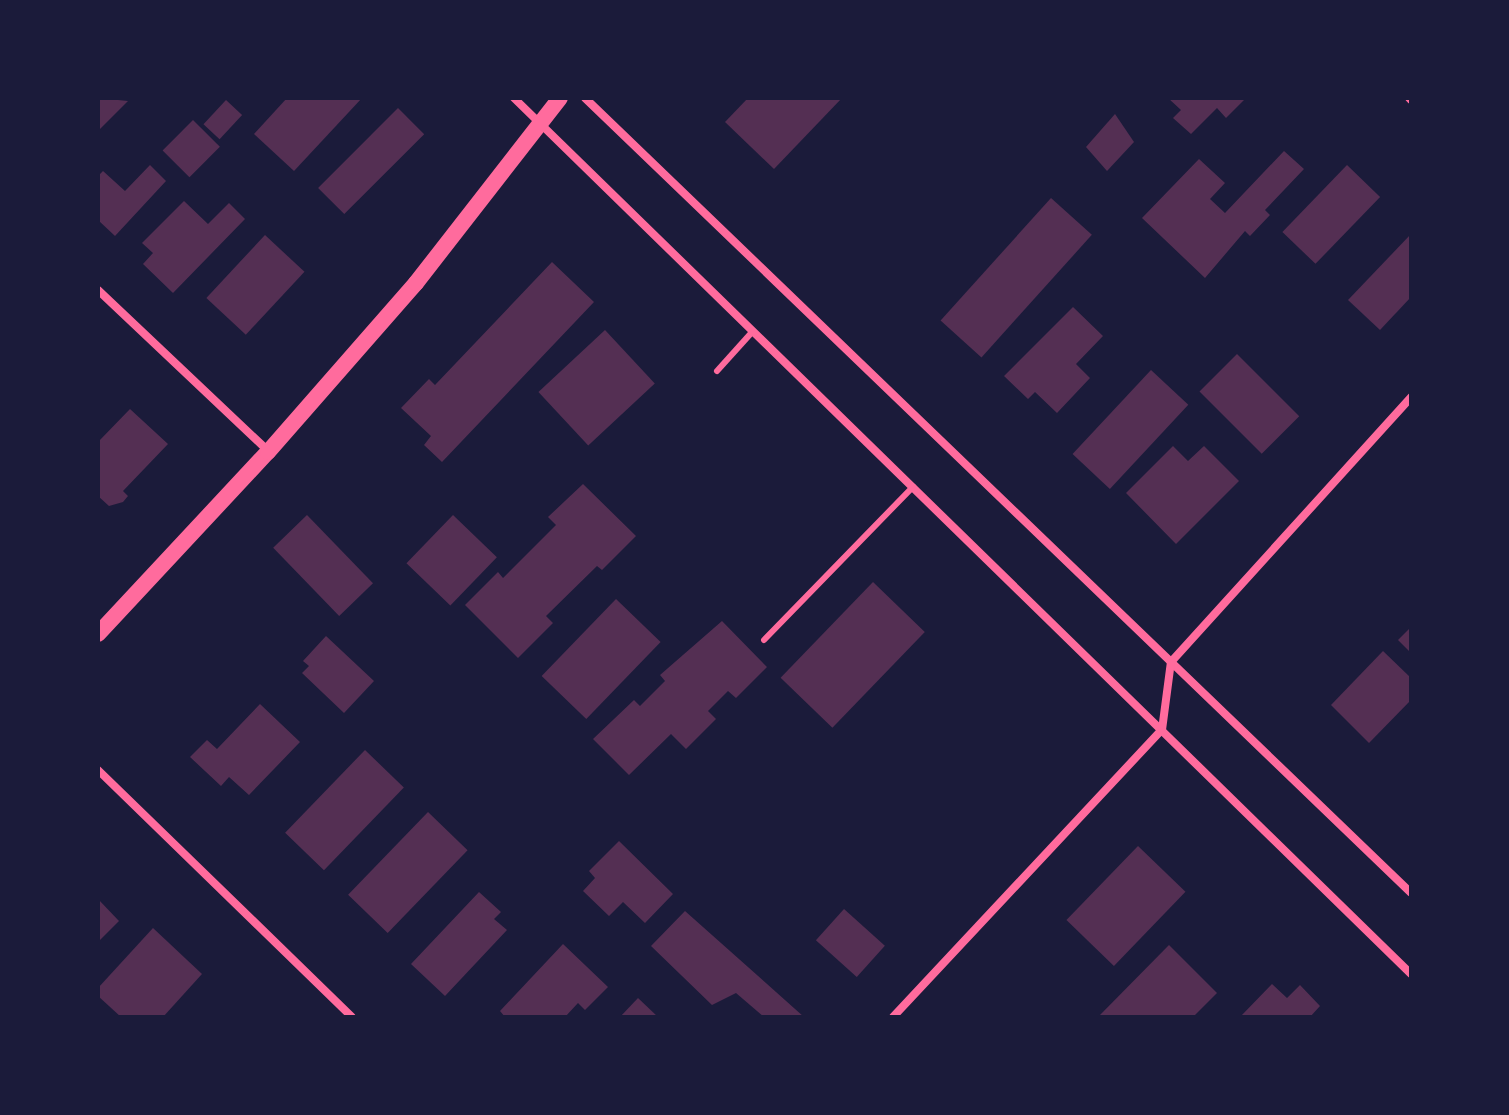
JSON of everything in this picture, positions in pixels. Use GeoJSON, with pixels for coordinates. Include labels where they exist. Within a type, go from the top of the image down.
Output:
{"type":"FeatureCollection","features":[{"type":"Feature","properties":{"kind":"main road"},"geometry":{"type":"LineString","coordinates":[[98,634],[268,452],[425,271],[560,98]]}},
{"type":"Feature","properties":{"kind":"street"},"geometry":{"type":"LineString","coordinates":[[514,98],[1411,974]]}},
{"type":"Feature","properties":{"kind":"street"},"geometry":{"type":"LineString","coordinates":[[585,98],[1411,893]]}},
{"type":"Feature","properties":{"kind":"street"},"geometry":{"type":"LineString","coordinates":[[98,290],[268,452]]}},
{"type":"Feature","properties":{"kind":"street"},"geometry":{"type":"LineString","coordinates":[[893,1017],[1162,730],[1171,662],[1411,397]]}},
{"type":"Feature","properties":{"kind":"street"},"geometry":{"type":"LineString","coordinates":[[98,770],[352,1017]]}},
{"type":"Feature","properties":{"kind":"lane"},"geometry":{"type":"LineString","coordinates":[[717,371],[753,331]]}},
{"type":"Feature","properties":{"kind":"lane"},"geometry":{"type":"LineString","coordinates":[[764,640],[913,487]]}},
{"type":"Feature","properties":{"kind":"building"},"geometry":{"type":"Polygon","coordinates":[[[98,98],[128,101],[98,131],[98,98]]]}},
{"type":"Feature","properties":{"kind":"building"},"geometry":{"type":"Polygon","coordinates":[[[287,98],[362,98],[294,171],[254,134],[287,98]]]}},
{"type":"Feature","properties":{"kind":"building"},"geometry":{"type":"Polygon","coordinates":[[[748,98],[842,98],[774,169],[725,122],[748,98]]]}},
{"type":"Feature","properties":{"kind":"building"},"geometry":{"type":"Polygon","coordinates":[[[1168,98],[1246,98],[1226,118],[1217,108],[1191,134],[1173,118],[1181,110],[1168,98]]]}},
{"type":"Feature","properties":{"kind":"building"},"geometry":{"type":"Polygon","coordinates":[[[226,100],[242,115],[220,139],[203,124],[226,100]]]}},
{"type":"Feature","properties":{"kind":"building"},"geometry":{"type":"Polygon","coordinates":[[[398,108],[424,134],[344,214],[318,188],[398,108]]]}},
{"type":"Feature","properties":{"kind":"building"},"geometry":{"type":"Polygon","coordinates":[[[1115,114],[1134,142],[1107,171],[1086,147],[1115,114]]]}},
{"type":"Feature","properties":{"kind":"building"},"geometry":{"type":"Polygon","coordinates":[[[193,120],[220,147],[189,177],[163,150],[193,120]]]}},
{"type":"Feature","properties":{"kind":"building"},"geometry":{"type":"Polygon","coordinates":[[[1284,151],[1304,169],[1265,210],[1270,215],[1250,236],[1245,231],[1205,278],[1142,218],[1199,159],[1225,183],[1210,199],[1225,213],[1284,151]]]}},
{"type":"Feature","properties":{"kind":"building"},"geometry":{"type":"Polygon","coordinates":[[[150,165],[166,181],[115,236],[98,220],[98,176],[103,171],[125,191],[150,165]]]}},
{"type":"Feature","properties":{"kind":"building"},"geometry":{"type":"Polygon","coordinates":[[[1347,165],[1380,197],[1315,264],[1282,232],[1347,165]]]}},
{"type":"Feature","properties":{"kind":"building"},"geometry":{"type":"Polygon","coordinates":[[[1051,198],[1092,235],[981,357],[941,321],[1051,198]]]}},
{"type":"Feature","properties":{"kind":"building"},"geometry":{"type":"Polygon","coordinates":[[[184,201],[208,224],[229,203],[245,219],[173,293],[143,264],[153,253],[142,243],[184,201]]]}},
{"type":"Feature","properties":{"kind":"building"},"geometry":{"type":"Polygon","coordinates":[[[1411,234],[1411,297],[1380,330],[1348,300],[1411,234]]]}},
{"type":"Feature","properties":{"kind":"building"},"geometry":{"type":"Polygon","coordinates":[[[265,235],[304,272],[246,335],[206,298],[265,235]]]}},
{"type":"Feature","properties":{"kind":"building"},"geometry":{"type":"Polygon","coordinates":[[[552,262],[594,302],[442,462],[424,445],[431,436],[401,408],[429,379],[435,385],[552,262]]]}},
{"type":"Feature","properties":{"kind":"building"},"geometry":{"type":"Polygon","coordinates":[[[1073,307],[1103,336],[1076,364],[1090,378],[1057,413],[1035,392],[1028,399],[1004,376],[1073,307]]]}},
{"type":"Feature","properties":{"kind":"building"},"geometry":{"type":"Polygon","coordinates":[[[605,330],[655,383],[588,445],[538,392],[605,330]]]}},
{"type":"Feature","properties":{"kind":"building"},"geometry":{"type":"Polygon","coordinates":[[[1237,354],[1299,416],[1262,454],[1200,391],[1237,354]]]}},
{"type":"Feature","properties":{"kind":"building"},"geometry":{"type":"Polygon","coordinates":[[[1151,370],[1188,405],[1110,489],[1073,454],[1151,370]]]}},
{"type":"Feature","properties":{"kind":"building"},"geometry":{"type":"Polygon","coordinates":[[[130,409],[168,444],[123,491],[128,496],[123,502],[109,506],[98,496],[98,442],[130,409]]]}},
{"type":"Feature","properties":{"kind":"building"},"geometry":{"type":"Polygon","coordinates":[[[1173,446],[1188,461],[1204,446],[1239,481],[1176,544],[1126,493],[1173,446]]]}},
{"type":"Feature","properties":{"kind":"building"},"geometry":{"type":"Polygon","coordinates":[[[583,484],[636,536],[602,570],[597,566],[546,616],[553,623],[518,658],[465,605],[498,572],[503,578],[556,525],[548,517],[583,484]]]}},
{"type":"Feature","properties":{"kind":"building"},"geometry":{"type":"Polygon","coordinates":[[[307,515],[373,583],[339,616],[273,548],[307,515]]]}},
{"type":"Feature","properties":{"kind":"building"},"geometry":{"type":"Polygon","coordinates":[[[453,515],[497,557],[450,606],[406,563],[453,515]]]}},
{"type":"Feature","properties":{"kind":"building"},"geometry":{"type":"Polygon","coordinates":[[[873,582],[925,632],[832,728],[781,678],[873,582]]]}},
{"type":"Feature","properties":{"kind":"building"},"geometry":{"type":"Polygon","coordinates":[[[616,599],[661,642],[586,719],[542,676],[616,599]]]}},
{"type":"Feature","properties":{"kind":"building"},"geometry":{"type":"Polygon","coordinates":[[[722,621],[767,667],[736,698],[728,691],[708,711],[716,719],[686,749],[671,734],[629,775],[593,739],[634,700],[640,706],[665,681],[660,675],[722,621]]]}},
{"type":"Feature","properties":{"kind":"building"},"geometry":{"type":"Polygon","coordinates":[[[1411,627],[1411,653],[1398,640],[1411,627]]]}},
{"type":"Feature","properties":{"kind":"building"},"geometry":{"type":"Polygon","coordinates":[[[326,636],[374,681],[344,713],[302,673],[309,666],[303,661],[326,636]]]}},
{"type":"Feature","properties":{"kind":"building"},"geometry":{"type":"Polygon","coordinates":[[[1383,651],[1411,678],[1411,700],[1369,743],[1331,705],[1383,651]]]}},
{"type":"Feature","properties":{"kind":"building"},"geometry":{"type":"Polygon","coordinates":[[[260,704],[300,742],[249,795],[229,777],[221,786],[190,757],[207,740],[217,749],[260,704]]]}},
{"type":"Feature","properties":{"kind":"building"},"geometry":{"type":"Polygon","coordinates":[[[365,750],[404,788],[324,870],[285,833],[365,750]]]}},
{"type":"Feature","properties":{"kind":"building"},"geometry":{"type":"Polygon","coordinates":[[[428,812],[468,850],[388,933],[348,895],[428,812]]]}},
{"type":"Feature","properties":{"kind":"building"},"geometry":{"type":"Polygon","coordinates":[[[619,841],[673,894],[645,923],[623,902],[609,916],[583,891],[595,878],[589,871],[619,841]]]}},
{"type":"Feature","properties":{"kind":"building"},"geometry":{"type":"Polygon","coordinates":[[[1138,846],[1185,892],[1114,966],[1066,920],[1138,846]]]}},
{"type":"Feature","properties":{"kind":"building"},"geometry":{"type":"Polygon","coordinates":[[[479,892],[501,912],[494,919],[507,930],[445,996],[411,964],[479,892]]]}},
{"type":"Feature","properties":{"kind":"building"},"geometry":{"type":"Polygon","coordinates":[[[98,899],[119,921],[98,942],[98,899]]]}},
{"type":"Feature","properties":{"kind":"building"},"geometry":{"type":"Polygon","coordinates":[[[844,909],[885,946],[857,977],[816,940],[844,909]]]}},
{"type":"Feature","properties":{"kind":"building"},"geometry":{"type":"Polygon","coordinates":[[[685,911],[804,1017],[764,1017],[736,993],[712,1005],[651,946],[685,911]]]}},
{"type":"Feature","properties":{"kind":"building"},"geometry":{"type":"Polygon","coordinates":[[[153,928],[202,974],[163,1017],[121,1017],[98,996],[98,988],[153,928]]]}},
{"type":"Feature","properties":{"kind":"building"},"geometry":{"type":"Polygon","coordinates":[[[563,944],[608,987],[585,1010],[578,1003],[565,1017],[505,1017],[500,1011],[563,944]]]}},
{"type":"Feature","properties":{"kind":"building"},"geometry":{"type":"Polygon","coordinates":[[[1169,945],[1217,993],[1193,1017],[1098,1017],[1169,945]]]}},
{"type":"Feature","properties":{"kind":"building"},"geometry":{"type":"Polygon","coordinates":[[[1272,984],[1287,998],[1300,985],[1320,1006],[1310,1017],[1240,1017],[1272,984]]]}},
{"type":"Feature","properties":{"kind":"building"},"geometry":{"type":"Polygon","coordinates":[[[638,998],[658,1017],[620,1017],[638,998]]]}}]}
